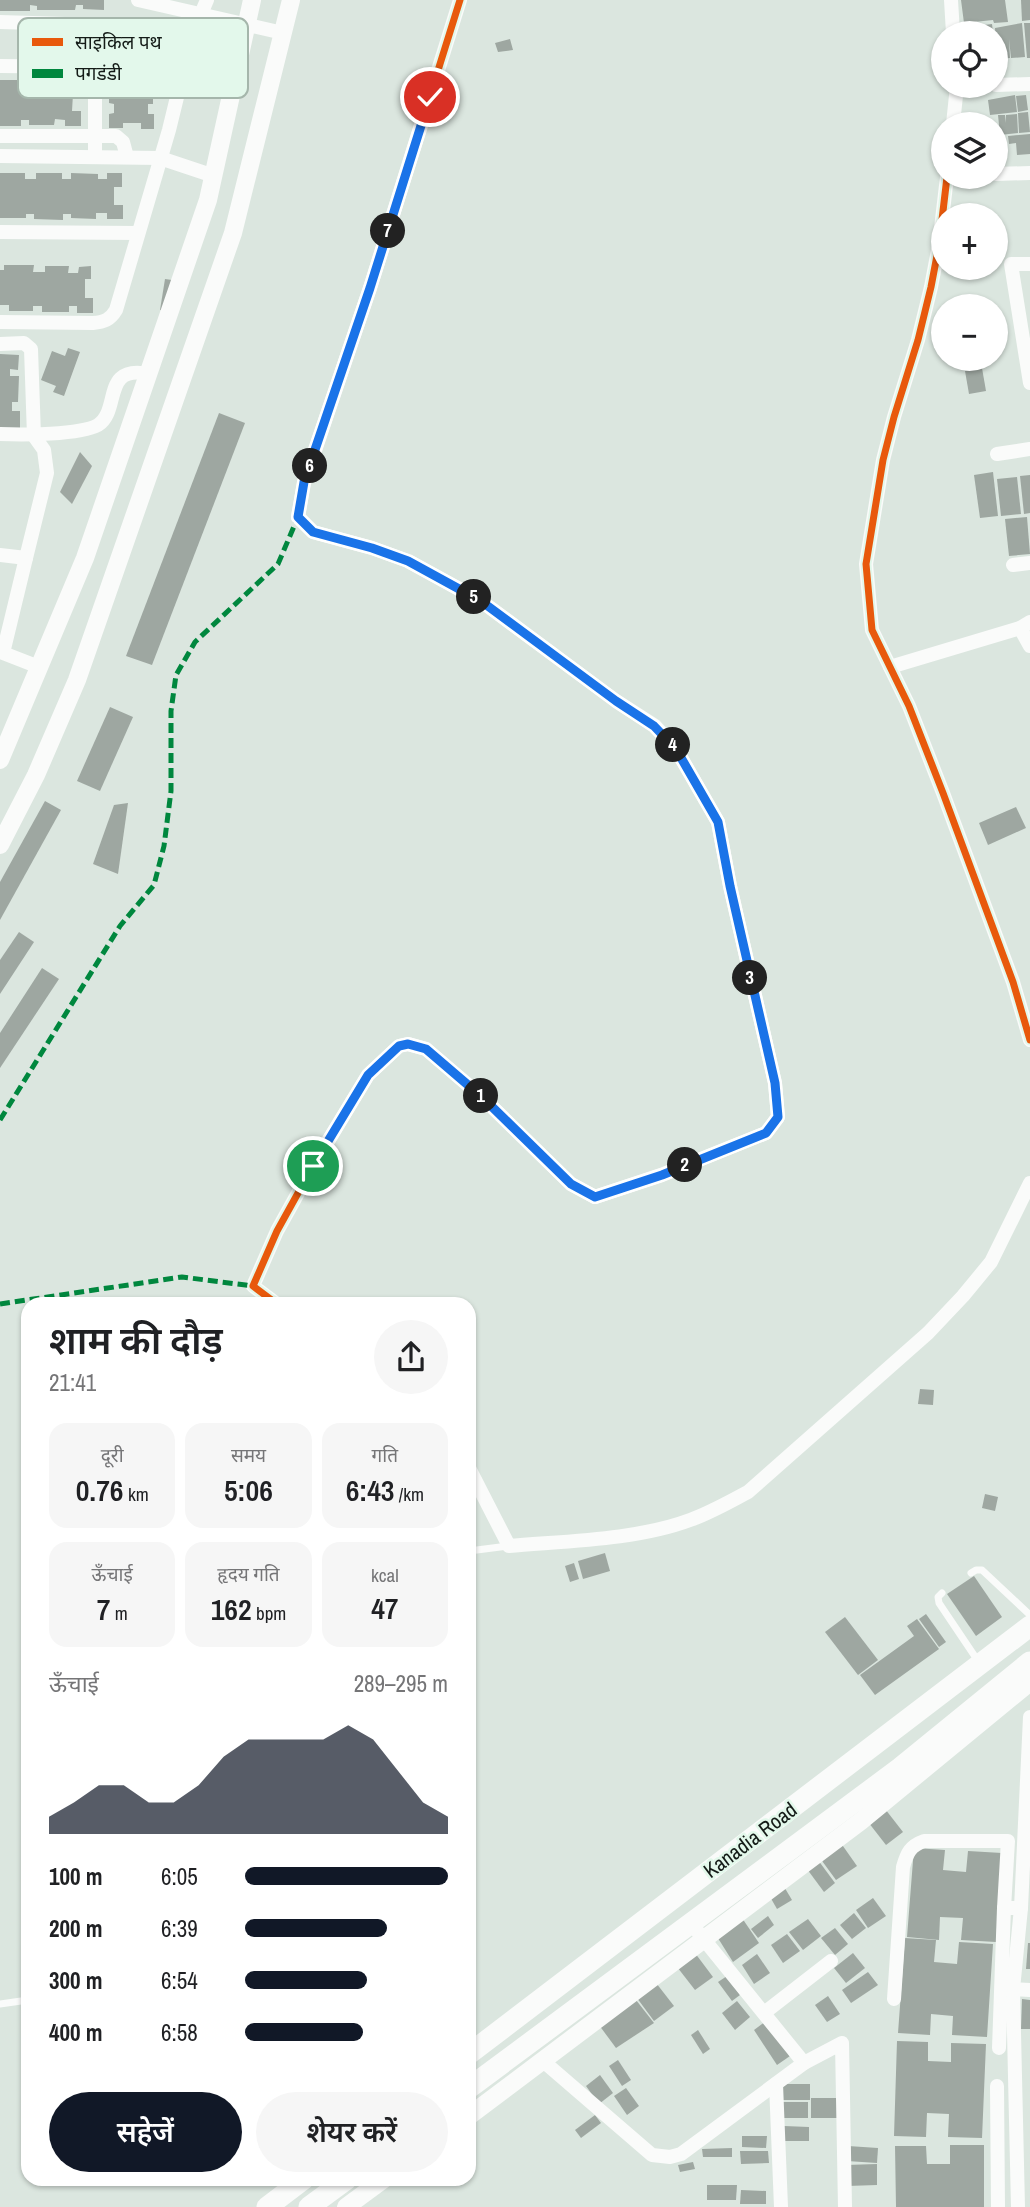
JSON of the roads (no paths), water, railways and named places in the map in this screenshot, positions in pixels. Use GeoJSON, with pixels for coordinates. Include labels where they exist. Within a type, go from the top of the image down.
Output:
{"type":"FeatureCollection","features":[{"type":"Feature","properties":{"kind":"main road","name":"Kanadia Road"},"geometry":{"type":"LineString","coordinates":[[476,2049],[1030,1626]]}},
{"type":"Feature","properties":{"kind":"main road","name":"Kanadia Road"},"geometry":{"type":"LineString","coordinates":[[476,2083],[697,1931],[792,1860],[900,1768],[1029,1672]]}},
{"type":"Feature","properties":{"kind":"main road"},"geometry":{"type":"LineString","coordinates":[[267,2207],[295,2186]]}},
{"type":"Feature","properties":{"kind":"main road"},"geometry":{"type":"LineString","coordinates":[[309,2207],[338,2186]]}},
{"type":"Feature","properties":{"kind":"street"},"geometry":{"type":"LineString","coordinates":[[138,0],[204,7],[232,18]]}},
{"type":"Feature","properties":{"kind":"street"},"geometry":{"type":"LineString","coordinates":[[248,19],[252,0]]}},
{"type":"Feature","properties":{"kind":"street"},"geometry":{"type":"LineString","coordinates":[[0,845],[36,775],[77,680],[225,258],[290,0]]}},
{"type":"Feature","properties":{"kind":"street"},"geometry":{"type":"LineString","coordinates":[[268,1297],[253,1286],[276,1231],[368,1075],[399,1046],[408,1044],[426,1049],[482,1097],[571,1184],[595,1197],[662,1175],[766,1133],[778,1117],[775,1083],[718,822],[676,749],[654,726],[481,601],[408,561],[313,532],[298,517],[304,482],[370,288],[460,0]]}},
{"type":"Feature","properties":{"kind":"street"},"geometry":{"type":"LineString","coordinates":[[951,0],[952,21]]}},
{"type":"Feature","properties":{"kind":"street"},"geometry":{"type":"LineString","coordinates":[[0,22],[18,22]]}},
{"type":"Feature","properties":{"kind":"street"},"geometry":{"type":"LineString","coordinates":[[248,24],[283,33]]}},
{"type":"Feature","properties":{"kind":"street"},"geometry":{"type":"LineString","coordinates":[[0,66],[18,66]]}},
{"type":"Feature","properties":{"kind":"street"},"geometry":{"type":"LineString","coordinates":[[1008,85],[1030,84]]}},
{"type":"Feature","properties":{"kind":"street"},"geometry":{"type":"LineString","coordinates":[[95,98],[95,157]]}},
{"type":"Feature","properties":{"kind":"street"},"geometry":{"type":"LineString","coordinates":[[0,322],[93,323],[112,318],[176,98]]}},
{"type":"Feature","properties":{"kind":"street"},"geometry":{"type":"LineString","coordinates":[[0,760],[85,558],[208,200],[231,98]]}},
{"type":"Feature","properties":{"kind":"street"},"geometry":{"type":"LineString","coordinates":[[0,136],[116,136],[124,142],[127,157]]}},
{"type":"Feature","properties":{"kind":"street"},"geometry":{"type":"LineString","coordinates":[[0,156],[160,158],[214,176]]}},
{"type":"Feature","properties":{"kind":"street"},"geometry":{"type":"LineString","coordinates":[[1008,174],[1030,173]]}},
{"type":"Feature","properties":{"kind":"street"},"geometry":{"type":"LineString","coordinates":[[946,189],[933,277],[918,340],[883,460],[866,564],[872,630],[909,706],[943,793],[1013,982],[1030,1040]]}},
{"type":"Feature","properties":{"kind":"street"},"geometry":{"type":"LineString","coordinates":[[0,232],[138,233]]}},
{"type":"Feature","properties":{"kind":"street"},"geometry":{"type":"LineString","coordinates":[[1030,264],[1011,264],[1030,383]]}},
{"type":"Feature","properties":{"kind":"street"},"geometry":{"type":"LineString","coordinates":[[0,344],[24,344],[31,349],[33,436],[44,450],[47,473],[3,653],[40,667]]}},
{"type":"Feature","properties":{"kind":"street"},"geometry":{"type":"LineString","coordinates":[[0,434],[33,436],[91,428],[98,425],[105,416],[118,381],[125,375],[149,373]]}},
{"type":"Feature","properties":{"kind":"street"},"geometry":{"type":"LineString","coordinates":[[997,454],[1030,449]]}},
{"type":"Feature","properties":{"kind":"street"},"geometry":{"type":"LineString","coordinates":[[0,555],[26,558]]}},
{"type":"Feature","properties":{"kind":"street"},"geometry":{"type":"LineString","coordinates":[[1013,565],[1030,563]]}},
{"type":"Feature","properties":{"kind":"street"},"geometry":{"type":"LineString","coordinates":[[890,667],[1025,625],[1030,646]]}},
{"type":"Feature","properties":{"kind":"street"},"geometry":{"type":"LineString","coordinates":[[476,1480],[509,1546],[655,1530],[689,1520],[748,1492],[928,1333],[963,1296],[991,1262],[1030,1183]]}},
{"type":"Feature","properties":{"kind":"street"},"geometry":{"type":"LineString","coordinates":[[999,2048],[1006,2007],[1013,1989],[1021,1908],[1030,1717]]}},
{"type":"Feature","properties":{"kind":"street"},"geometry":{"type":"LineString","coordinates":[[894,1999],[903,1867],[907,1852],[923,1841],[1008,1841],[1004,1908],[1006,2007],[1018,2205],[998,2205],[997,2085]]}},
{"type":"Feature","properties":{"kind":"street"},"geometry":{"type":"LineString","coordinates":[[1004,1908],[1021,1908]]}},
{"type":"Feature","properties":{"kind":"street"},"geometry":{"type":"LineString","coordinates":[[476,2111],[543,2061],[697,1931],[804,2063]]}},
{"type":"Feature","properties":{"kind":"street"},"geometry":{"type":"LineString","coordinates":[[764,2013],[831,1961]]}},
{"type":"Feature","properties":{"kind":"street"},"geometry":{"type":"LineString","coordinates":[[1013,1989],[1030,1990]]}},
{"type":"Feature","properties":{"kind":"street"},"geometry":{"type":"LineString","coordinates":[[543,2061],[652,2155],[670,2157],[681,2154],[804,2063],[842,2043],[845,2207]]}},
{"type":"Feature","properties":{"kind":"street"},"geometry":{"type":"LineString","coordinates":[[776,2084],[781,2207]]}},
{"type":"Feature","properties":{"kind":"street"},"geometry":{"type":"LineString","coordinates":[[346,2207],[374,2186]]}},
{"type":"Feature","properties":{"kind":"lane"},"geometry":{"type":"LineString","coordinates":[[476,1550],[509,1546]]}},
{"type":"Feature","properties":{"kind":"lane"},"geometry":{"type":"LineString","coordinates":[[971,1573],[982,1570],[1030,1615]]}},
{"type":"Feature","properties":{"kind":"lane"},"geometry":{"type":"LineString","coordinates":[[942,1593],[938,1597],[939,1602],[981,1664]]}},
{"type":"Feature","properties":{"kind":"lane"},"geometry":{"type":"LineString","coordinates":[[0,2004],[21,2001]]}}]}
